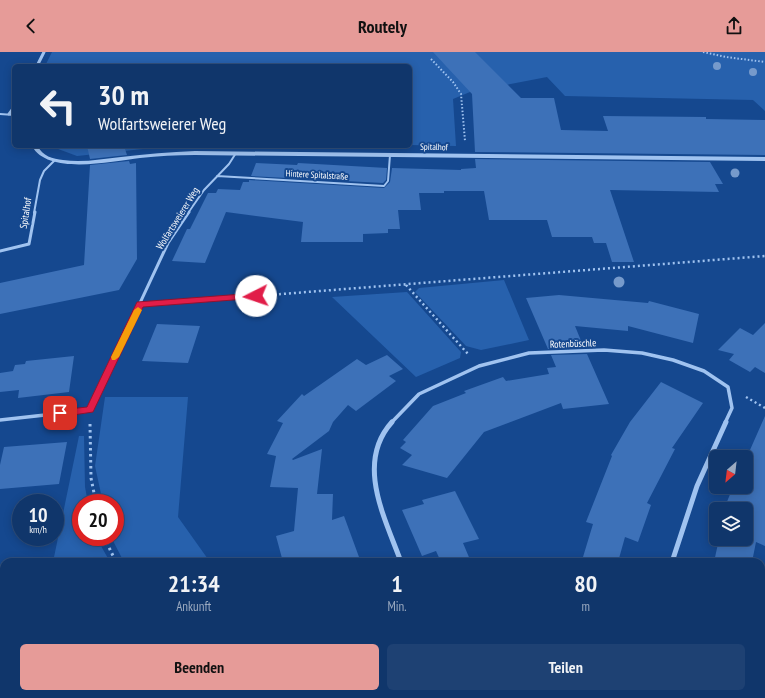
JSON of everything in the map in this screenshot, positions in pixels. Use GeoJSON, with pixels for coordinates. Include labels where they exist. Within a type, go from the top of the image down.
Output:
{"type":"FeatureCollection","features":[{"type":"Feature","properties":{"kind":"street"},"geometry":{"type":"LineString","coordinates":[[38,64],[44,52]]}},
{"type":"Feature","properties":{"kind":"street"},"geometry":{"type":"LineString","coordinates":[[0,114],[12,114]]}},
{"type":"Feature","properties":{"kind":"street","name":"Spitalhof"},"geometry":{"type":"LineString","coordinates":[[36,148],[41,154],[55,160],[78,162],[171,153],[765,159]]}},
{"type":"Feature","properties":{"kind":"street","name":"Rotenbüschle"},"geometry":{"type":"LineString","coordinates":[[399,558],[378,501],[373,466],[377,445],[390,424],[419,394],[479,366],[530,353],[604,350],[642,353],[673,360],[704,371],[728,387],[732,408],[697,486],[673,558]]}},
{"type":"Feature","properties":{"kind":"street"},"geometry":{"type":"LineString","coordinates":[[0,420],[90,410]]}},
{"type":"Feature","properties":{"kind":"lane","name":"Wolfartsweierer Weg"},"geometry":{"type":"LineString","coordinates":[[90,410],[168,243],[204,190],[229,164],[236,153]]}},
{"type":"Feature","properties":{"kind":"lane","name":"Hintere Spitalstraße"},"geometry":{"type":"LineString","coordinates":[[217,176],[384,186],[388,181],[390,155]]}},
{"type":"Feature","properties":{"kind":"lane","name":"Spitalhof"},"geometry":{"type":"LineString","coordinates":[[0,251],[29,244],[40,180],[44,171],[55,160]]}},
{"type":"Feature","properties":{"kind":"lane"},"geometry":{"type":"LineString","coordinates":[[140,304],[256,296]]}},
{"type":"Feature","properties":{"kind":"path"},"geometry":{"type":"LineString","coordinates":[[703,52],[726,57],[765,62]]}},
{"type":"Feature","properties":{"kind":"path"},"geometry":{"type":"LineString","coordinates":[[431,59],[453,82],[461,94],[467,156]]}},
{"type":"Feature","properties":{"kind":"path"},"geometry":{"type":"LineString","coordinates":[[256,296],[406,286],[765,256]]}},
{"type":"Feature","properties":{"kind":"path"},"geometry":{"type":"LineString","coordinates":[[406,286],[479,366]]}},
{"type":"Feature","properties":{"kind":"path"},"geometry":{"type":"LineString","coordinates":[[90,410],[90,478],[94,494]]}},
{"type":"Feature","properties":{"kind":"path"},"geometry":{"type":"LineString","coordinates":[[108,546],[114,558]]}},
{"type":"Feature","properties":{"kind":"shaded area"},"geometry":{"type":"Polygon","coordinates":[[[52,52],[765,52],[765,111],[753,100],[565,96],[547,77],[470,92],[453,99],[456,146],[412,145],[412,64],[46,64],[52,52]]]}},
{"type":"Feature","properties":{"kind":"shaded area"},"geometry":{"type":"Polygon","coordinates":[[[55,148],[152,148],[77,156],[55,148]]]}},
{"type":"Feature","properties":{"kind":"shaded area"},"geometry":{"type":"Polygon","coordinates":[[[275,148],[327,148],[327,149],[275,148]]]}},
{"type":"Feature","properties":{"kind":"shaded area"},"geometry":{"type":"Polygon","coordinates":[[[504,280],[529,340],[481,350],[466,346],[415,292],[419,288],[504,280]]]}},
{"type":"Feature","properties":{"kind":"shaded area"},"geometry":{"type":"Polygon","coordinates":[[[407,292],[461,352],[460,358],[416,377],[332,297],[407,292]]]}},
{"type":"Feature","properties":{"kind":"shaded area"},"geometry":{"type":"Polygon","coordinates":[[[105,397],[188,397],[178,517],[207,558],[122,558],[116,546],[124,546],[124,494],[101,494],[95,466],[105,397]]]}},
{"type":"Feature","properties":{"kind":"shaded area"},"geometry":{"type":"Polygon","coordinates":[[[79,436],[84,436],[86,494],[72,494],[72,546],[101,546],[108,558],[54,558],[56,546],[64,546],[64,509],[79,436]]]}},
{"type":"Feature","properties":{"kind":"building"},"geometry":{"type":"Polygon","coordinates":[[[433,52],[475,52],[521,98],[554,98],[561,130],[608,131],[603,116],[706,117],[706,119],[765,120],[765,155],[475,152],[472,94],[433,52]]]}},
{"type":"Feature","properties":{"kind":"building"},"geometry":{"type":"Polygon","coordinates":[[[87,148],[125,148],[127,155],[90,159],[87,148]]]}},
{"type":"Feature","properties":{"kind":"building"},"geometry":{"type":"Polygon","coordinates":[[[475,159],[710,162],[723,184],[715,184],[719,192],[610,190],[634,262],[612,262],[606,243],[594,243],[592,237],[552,237],[547,220],[489,220],[484,191],[444,191],[444,193],[419,193],[421,210],[398,210],[400,229],[388,229],[388,233],[363,234],[363,242],[301,242],[303,222],[226,212],[205,263],[172,261],[187,229],[190,229],[208,193],[216,193],[218,189],[240,190],[243,182],[249,182],[249,180],[384,188],[390,182],[392,168],[461,170],[476,168],[475,159]]]}},
{"type":"Feature","properties":{"kind":"building"},"geometry":{"type":"Polygon","coordinates":[[[129,161],[130,164],[136,163],[137,259],[119,290],[0,314],[0,283],[84,265],[90,165],[129,161]]]}},
{"type":"Feature","properties":{"kind":"building"},"geometry":{"type":"Polygon","coordinates":[[[256,163],[297,165],[298,163],[387,168],[386,180],[383,183],[251,176],[256,163]]]}},
{"type":"Feature","properties":{"kind":"building"},"geometry":{"type":"Polygon","coordinates":[[[559,295],[648,303],[649,301],[699,314],[693,343],[628,326],[628,331],[575,326],[584,348],[548,349],[526,298],[559,295]]]}},
{"type":"Feature","properties":{"kind":"building"},"geometry":{"type":"Polygon","coordinates":[[[765,323],[765,373],[755,367],[750,372],[729,360],[734,354],[718,350],[740,328],[753,335],[765,323]]]}},
{"type":"Feature","properties":{"kind":"building"},"geometry":{"type":"Polygon","coordinates":[[[157,324],[200,326],[188,363],[142,361],[157,324]]]}},
{"type":"Feature","properties":{"kind":"building"},"geometry":{"type":"Polygon","coordinates":[[[587,354],[609,404],[563,409],[561,403],[484,432],[447,478],[402,465],[412,455],[400,448],[406,442],[403,440],[433,406],[466,393],[464,391],[503,377],[506,381],[549,374],[547,368],[556,367],[551,355],[587,354]]]}},
{"type":"Feature","properties":{"kind":"building"},"geometry":{"type":"Polygon","coordinates":[[[387,355],[403,369],[389,376],[396,381],[356,411],[348,405],[333,422],[329,431],[292,459],[293,460],[322,449],[317,494],[333,494],[332,520],[344,516],[359,557],[282,558],[276,536],[294,531],[298,488],[270,487],[276,456],[267,454],[283,423],[277,421],[302,394],[304,396],[357,359],[366,365],[387,355]]]}},
{"type":"Feature","properties":{"kind":"building"},"geometry":{"type":"Polygon","coordinates":[[[74,356],[69,392],[18,398],[19,390],[0,392],[0,373],[13,371],[15,365],[25,364],[26,361],[74,356]]]}},
{"type":"Feature","properties":{"kind":"building"},"geometry":{"type":"Polygon","coordinates":[[[661,382],[703,403],[672,448],[675,449],[647,503],[651,505],[638,542],[625,537],[619,558],[583,557],[593,524],[586,522],[612,456],[611,455],[630,422],[661,382]]]}},
{"type":"Feature","properties":{"kind":"building"},"geometry":{"type":"Polygon","coordinates":[[[765,416],[765,546],[756,542],[753,558],[715,558],[717,546],[753,546],[753,502],[727,502],[730,494],[753,494],[753,450],[750,450],[765,416]]]}},
{"type":"Feature","properties":{"kind":"building"},"geometry":{"type":"Polygon","coordinates":[[[67,442],[59,484],[0,489],[0,465],[4,447],[67,442]]]}},
{"type":"Feature","properties":{"kind":"building"},"geometry":{"type":"Polygon","coordinates":[[[455,491],[479,539],[463,543],[469,558],[439,558],[436,551],[422,556],[402,510],[424,504],[422,500],[455,491]]]}},
{"type":"Feature","properties":{"kind":"slow traffic"},"geometry":{"type":"LineString","coordinates":[[115,357],[138,310]]}},
{"type":"Feature","properties":{"kind":"route"},"geometry":{"type":"LineString","coordinates":[[60,413],[90,410],[140,304],[256,296]]}}]}
